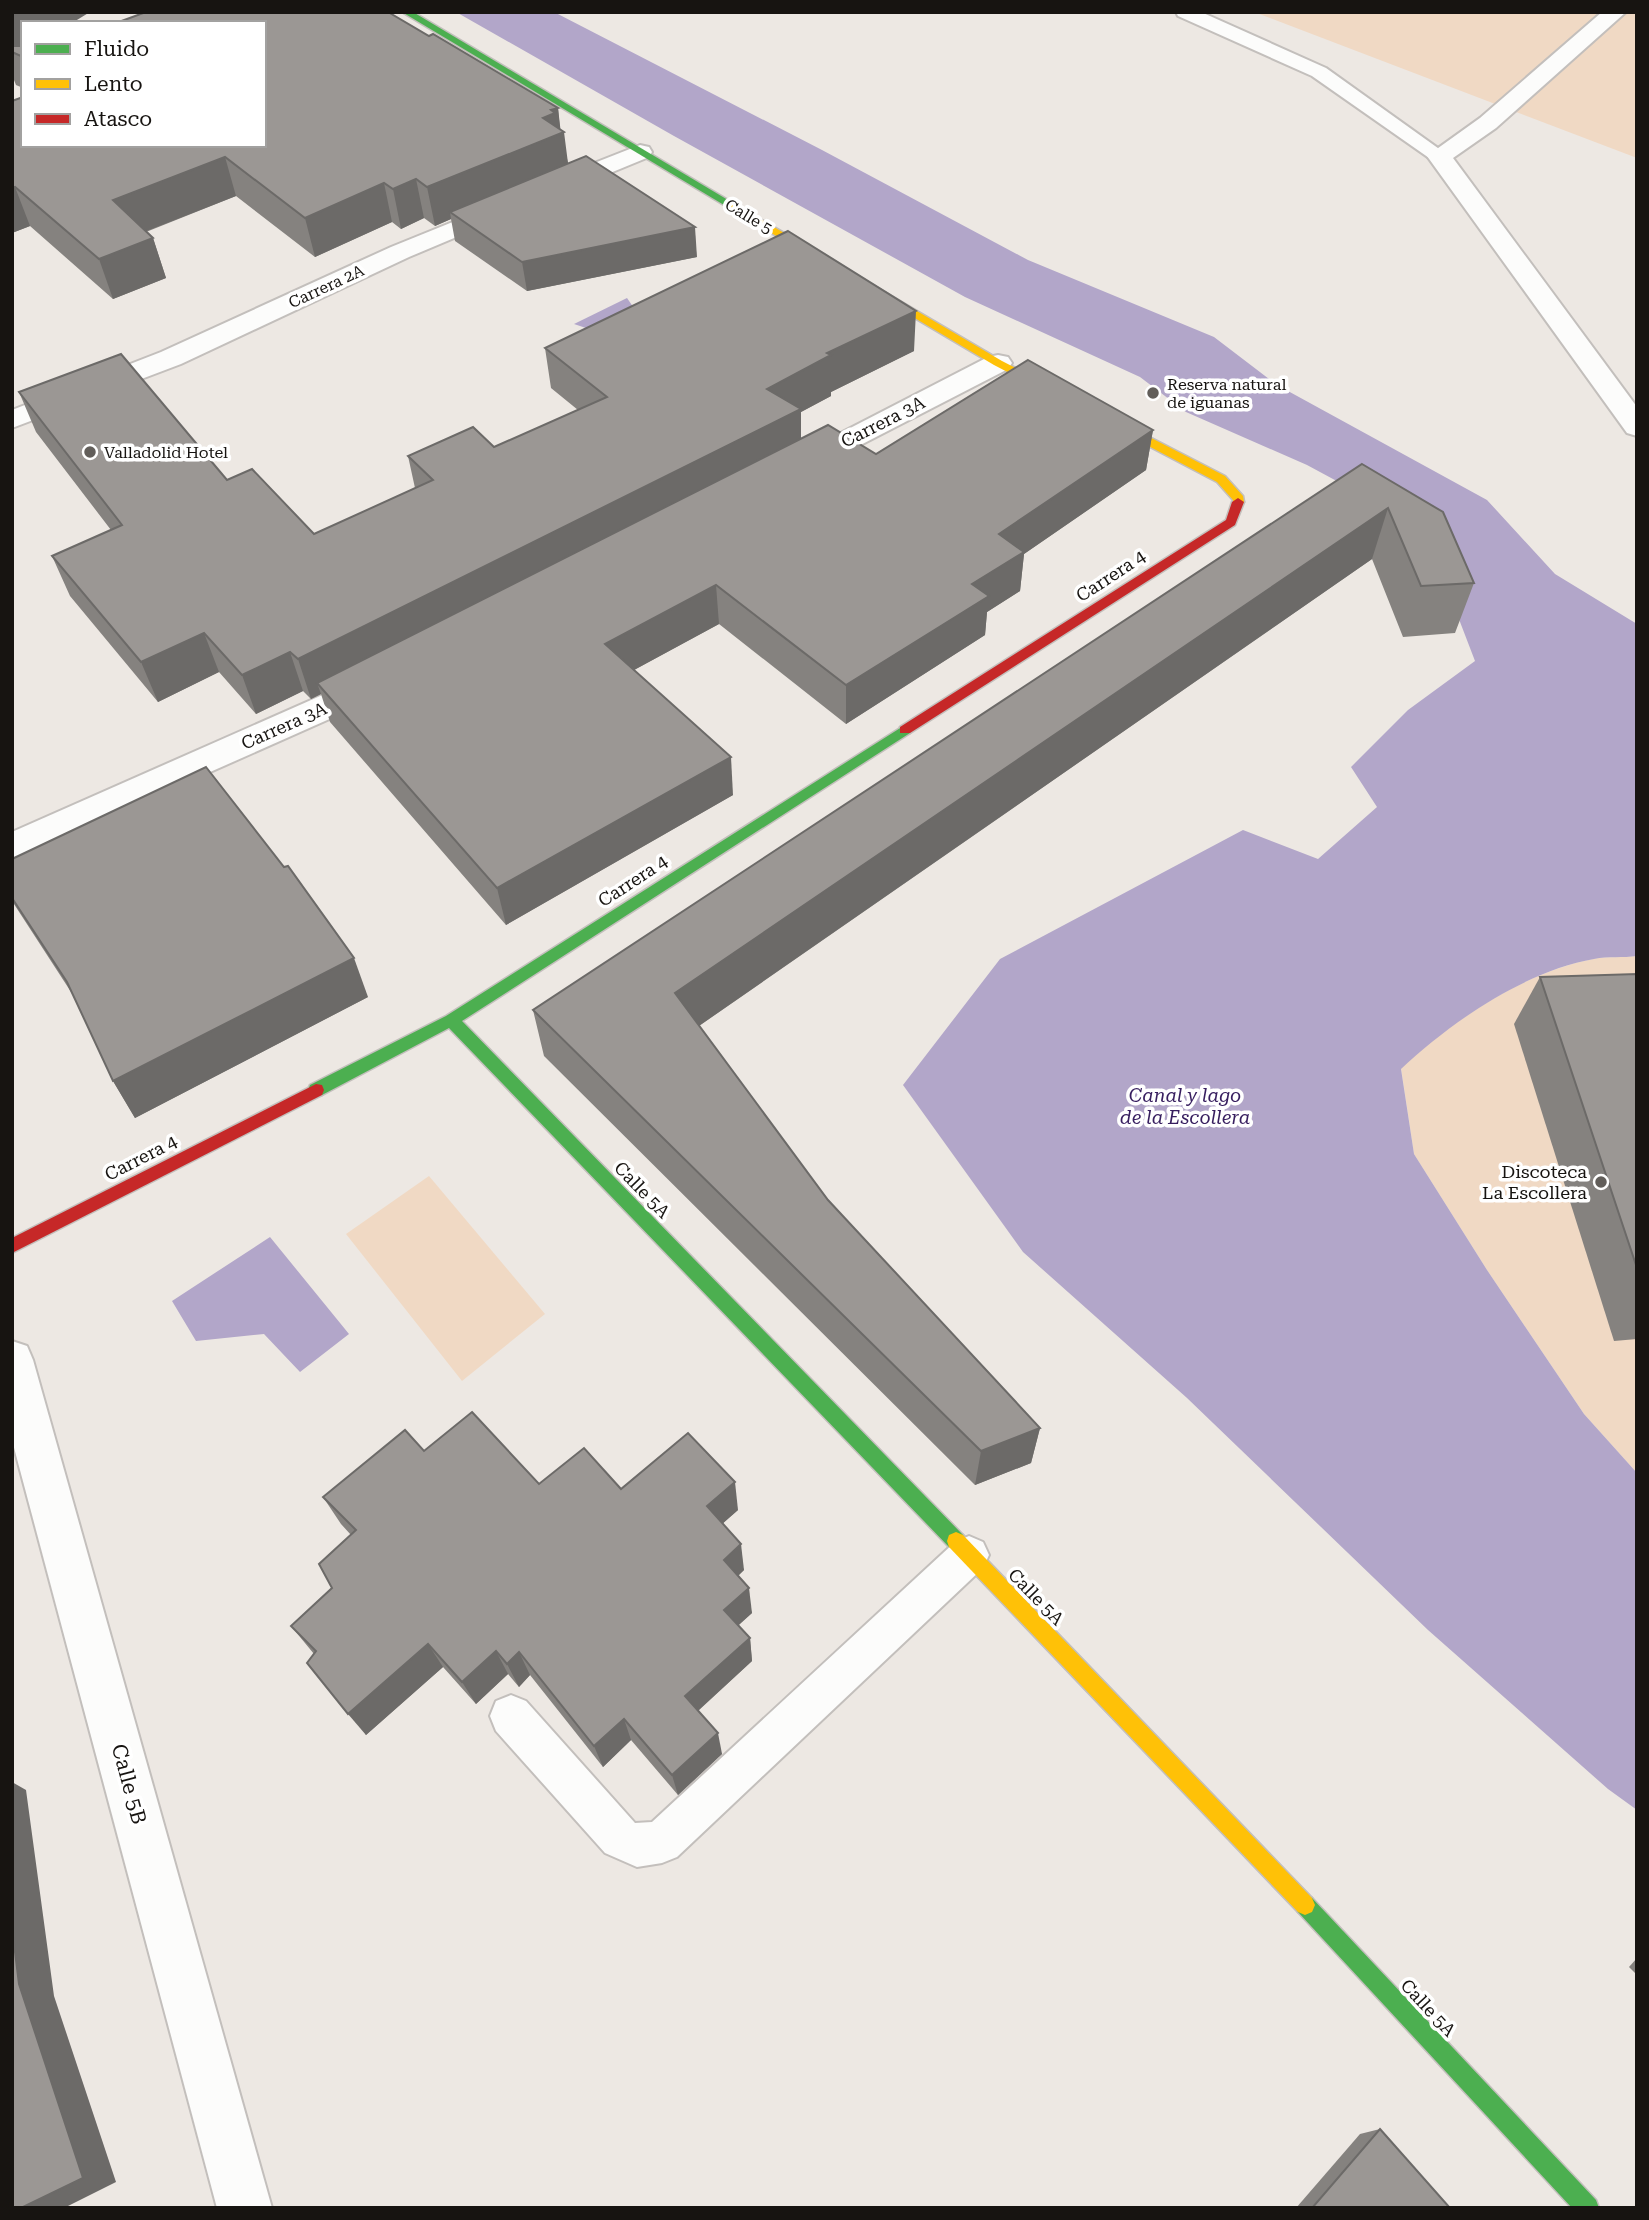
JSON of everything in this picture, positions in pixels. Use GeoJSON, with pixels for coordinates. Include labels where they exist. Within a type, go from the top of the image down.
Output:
{"type":"FeatureCollection","features":[{"type":"Feature","properties":{"kind":"street","name":"Calle 5"},"geometry":{"type":"LineString","coordinates":[[406,12],[998,363],[1221,479],[1240,499]]}},
{"type":"Feature","properties":{"kind":"street"},"geometry":{"type":"LineString","coordinates":[[1615,12],[1488,124],[1439,156],[1637,428]]}},
{"type":"Feature","properties":{"kind":"street","name":"Carrera 2A"},"geometry":{"type":"LineString","coordinates":[[12,420],[171,358],[400,252],[640,152]]}},
{"type":"Feature","properties":{"kind":"street","name":"Carrera 3A"},"geometry":{"type":"LineString","coordinates":[[777,476],[998,363]]}},
{"type":"Feature","properties":{"kind":"street","name":"Carrera 4"},"geometry":{"type":"LineString","coordinates":[[12,1246],[451,1020],[1231,522],[1240,499]]}},
{"type":"Feature","properties":{"kind":"street","name":"Carrera 3A"},"geometry":{"type":"LineString","coordinates":[[12,847],[323,709],[397,671]]}},
{"type":"Feature","properties":{"kind":"street","name":"Calle 5A"},"geometry":{"type":"LineString","coordinates":[[451,1020],[1235,1830],[1588,2208]]}},
{"type":"Feature","properties":{"kind":"street","name":"Calle 5B"},"geometry":{"type":"LineString","coordinates":[[12,1360],[245,2208]]}},
{"type":"Feature","properties":{"kind":"lane"},"geometry":{"type":"LineString","coordinates":[[1185,12],[1319,72],[1439,156]]}},
{"type":"Feature","properties":{"kind":"lane"},"geometry":{"type":"LineString","coordinates":[[511,1716],[620,1838],[637,1846],[662,1842],[969,1555]]}},
{"type":"Feature","properties":{"kind":"shaded area"},"geometry":{"type":"Polygon","coordinates":[[[1254,12],[1637,12],[1637,158],[1254,12]]]}},
{"type":"Feature","properties":{"kind":"shaded area"},"geometry":{"type":"Polygon","coordinates":[[[1637,956],[1637,1473],[1584,1414],[1487,1270],[1414,1154],[1401,1068],[1466,1016],[1540,975],[1593,959],[1637,956]]]}},
{"type":"Feature","properties":{"kind":"shaded area"},"geometry":{"type":"Polygon","coordinates":[[[429,1176],[545,1314],[462,1381],[346,1234],[429,1176]]]}},
{"type":"Feature","properties":{"kind":"water","name":"Canal y lago de la Escollera"},"geometry":{"type":"Polygon","coordinates":[[[456,12],[554,12],[1028,260],[1214,337],[1277,385],[1487,500],[1555,574],[1637,624],[1637,956],[1599,958],[1568,965],[1516,987],[1466,1017],[1401,1069],[1414,1154],[1487,1270],[1584,1414],[1637,1473],[1637,1810],[1608,1789],[1428,1630],[1187,1398],[1023,1252],[903,1085],[1000,959],[1243,830],[1318,859],[1377,807],[1351,767],[1408,710],[1475,661],[1424,528],[1307,465],[1186,412],[1140,377],[965,297],[456,12]]]}},
{"type":"Feature","properties":{"kind":"water"},"geometry":{"type":"Polygon","coordinates":[[[627,298],[636,311],[586,328],[574,324],[627,298]]]}},
{"type":"Feature","properties":{"kind":"water"},"geometry":{"type":"Polygon","coordinates":[[[270,1237],[349,1334],[300,1372],[264,1334],[196,1341],[172,1301],[270,1237]]]}},
{"type":"Feature","properties":{"kind":"building"},"geometry":{"type":"Polygon","coordinates":[[[146,12],[388,12],[429,36],[433,34],[558,108],[551,110],[555,113],[543,118],[564,132],[427,187],[416,179],[393,189],[384,183],[305,218],[225,157],[113,200],[153,238],[99,259],[15,187],[12,188],[12,101],[21,98],[21,147],[266,147],[266,21],[121,21],[146,12]]]}},
{"type":"Feature","properties":{"kind":"building"},"geometry":{"type":"Polygon","coordinates":[[[12,46],[21,46],[21,56],[12,52],[12,46]]]}},
{"type":"Feature","properties":{"kind":"building"},"geometry":{"type":"Polygon","coordinates":[[[586,156],[695,227],[522,262],[450,212],[586,156]]]}},
{"type":"Feature","properties":{"kind":"building"},"geometry":{"type":"Polygon","coordinates":[[[788,231],[916,311],[827,353],[831,355],[767,389],[801,409],[298,659],[290,652],[242,675],[204,633],[141,662],[52,556],[122,525],[19,392],[121,354],[227,480],[252,469],[314,534],[433,480],[408,456],[473,427],[494,447],[607,397],[545,348],[788,231]]]}},
{"type":"Feature","properties":{"kind":"building"},"geometry":{"type":"Polygon","coordinates":[[[1028,360],[1153,430],[999,534],[1024,552],[972,584],[989,596],[846,685],[716,585],[605,644],[731,757],[497,888],[317,683],[828,425],[876,454],[1028,360]]]}},
{"type":"Feature","properties":{"kind":"building"},"geometry":{"type":"Polygon","coordinates":[[[1362,464],[1443,512],[1474,583],[1421,586],[1388,508],[675,993],[828,1200],[1040,1428],[981,1451],[533,1010],[1362,464]]]}},
{"type":"Feature","properties":{"kind":"building"},"geometry":{"type":"Polygon","coordinates":[[[206,767],[284,867],[288,866],[354,958],[113,1081],[67,982],[12,898],[12,859],[206,767]]]}},
{"type":"Feature","properties":{"kind":"building"},"geometry":{"type":"Polygon","coordinates":[[[1637,974],[1637,1268],[1540,977],[1637,974]]]}},
{"type":"Feature","properties":{"kind":"building"},"geometry":{"type":"Polygon","coordinates":[[[472,1412],[539,1484],[584,1448],[621,1489],[688,1433],[735,1482],[707,1506],[741,1544],[724,1560],[749,1588],[724,1610],[750,1638],[685,1696],[718,1733],[672,1775],[624,1719],[594,1746],[519,1652],[507,1664],[496,1651],[462,1682],[428,1644],[348,1714],[307,1663],[316,1651],[291,1626],[332,1588],[319,1564],[356,1530],[323,1497],[405,1430],[424,1451],[472,1412]]]}},
{"type":"Feature","properties":{"kind":"building"},"geometry":{"type":"Polygon","coordinates":[[[12,1928],[19,1984],[83,2178],[21,2208],[12,2208],[12,1928]]]}},
{"type":"Feature","properties":{"kind":"building"},"geometry":{"type":"Polygon","coordinates":[[[1380,2129],[1450,2208],[1312,2208],[1380,2129]]]}},
{"type":"Feature","properties":{"kind":"traffic: fast"},"geometry":{"type":"LineString","coordinates":[[406,12],[733,206]]}},
{"type":"Feature","properties":{"kind":"traffic: fast"},"geometry":{"type":"LineString","coordinates":[[316,1090],[451,1020],[905,730]]}},
{"type":"Feature","properties":{"kind":"traffic: fast"},"geometry":{"type":"LineString","coordinates":[[451,1020],[956,1541]]}},
{"type":"Feature","properties":{"kind":"traffic: fast"},"geometry":{"type":"LineString","coordinates":[[1305,1905],[1588,2208]]}},
{"type":"Feature","properties":{"kind":"traffic: slow"},"geometry":{"type":"LineString","coordinates":[[733,206],[998,363],[1221,479],[1239,499],[1238,502]]}},
{"type":"Feature","properties":{"kind":"traffic: slow"},"geometry":{"type":"LineString","coordinates":[[956,1541],[1305,1905]]}},
{"type":"Feature","properties":{"kind":"traffic: jam"},"geometry":{"type":"LineString","coordinates":[[905,730],[1231,522],[1238,502]]}},
{"type":"Feature","properties":{"kind":"traffic: jam"},"geometry":{"type":"LineString","coordinates":[[12,1246],[316,1090]]}},
{"type":"Feature","properties":{"kind":"place","name":"Reserva natural de iguanas"},"geometry":{"type":"Point","coordinates":[1153,393]}},
{"type":"Feature","properties":{"kind":"place","name":"Valladolid Hotel"},"geometry":{"type":"Point","coordinates":[90,452]}},
{"type":"Feature","properties":{"kind":"place","name":"Discoteca La Escollera"},"geometry":{"type":"Point","coordinates":[1601,1182]}}]}
